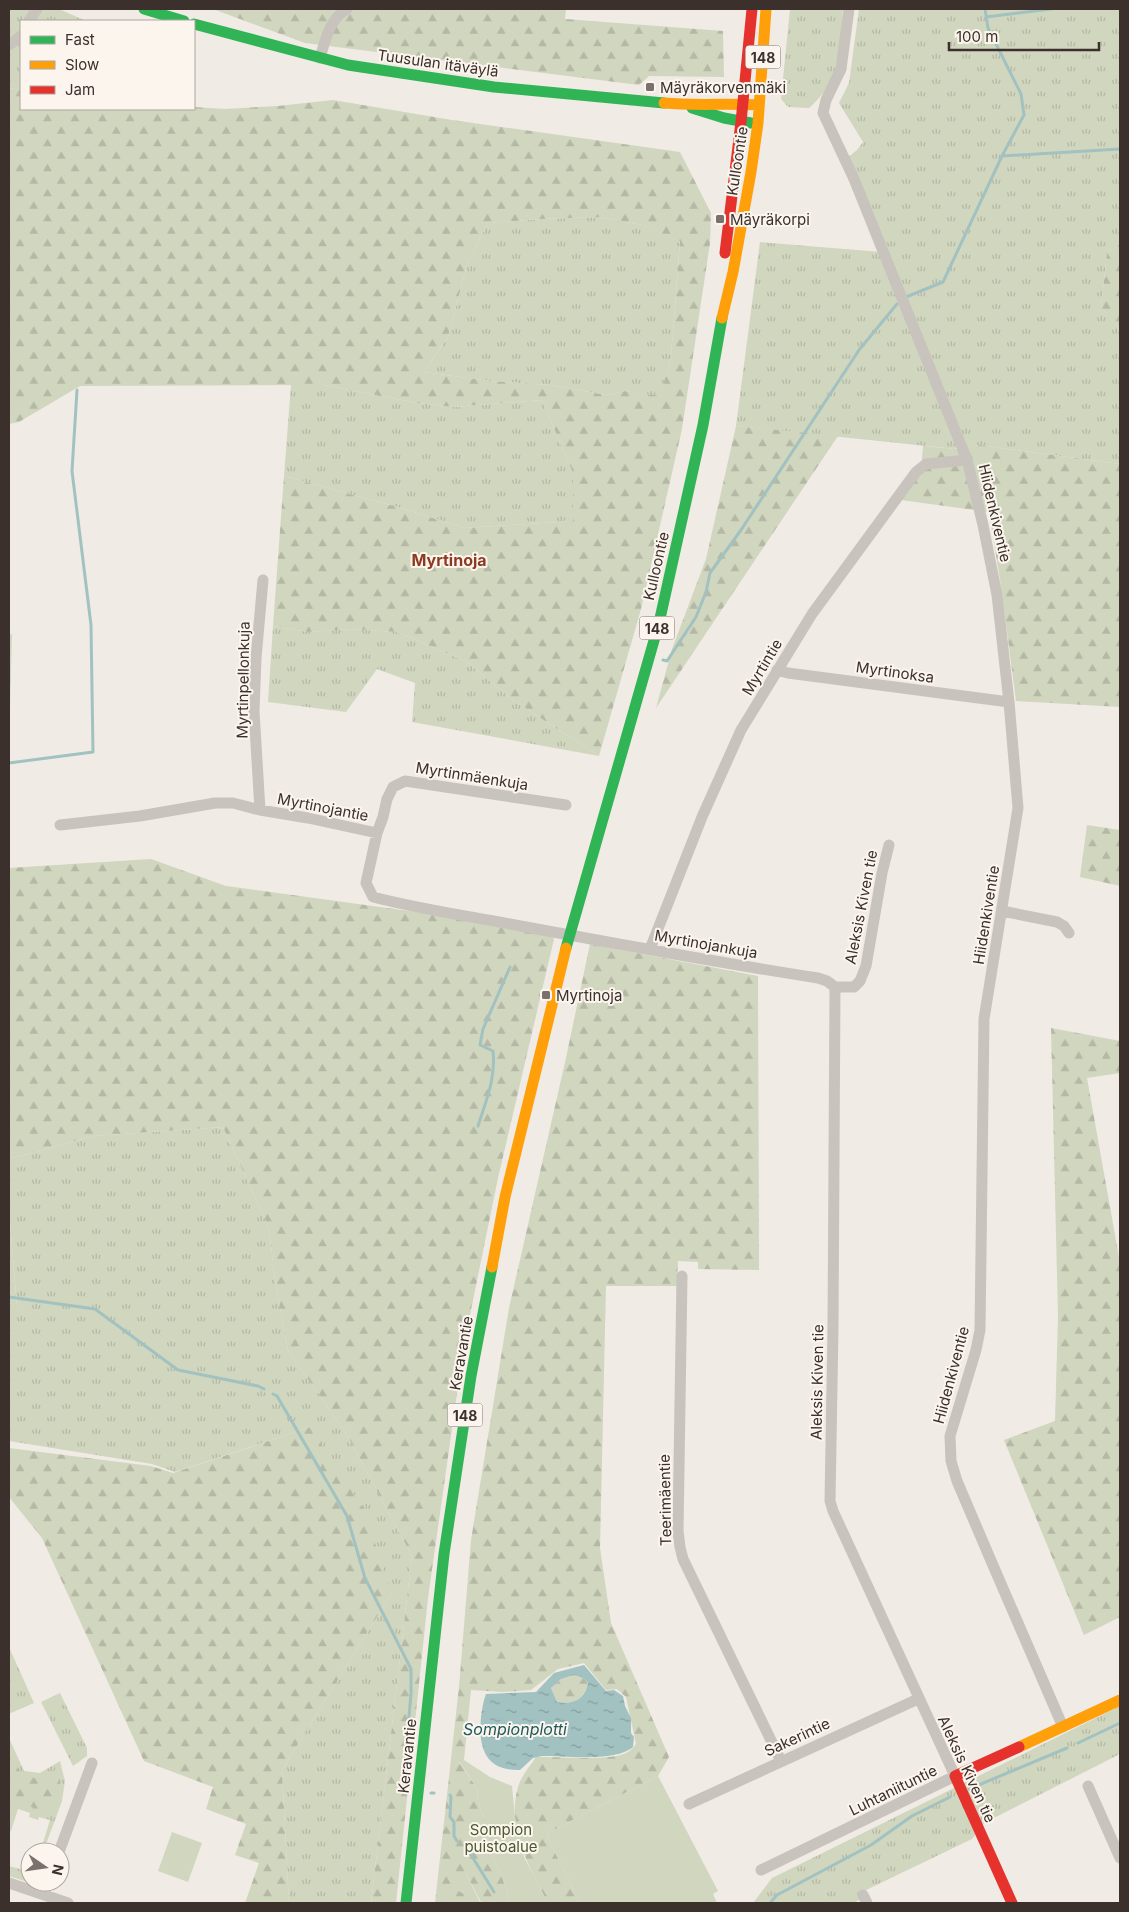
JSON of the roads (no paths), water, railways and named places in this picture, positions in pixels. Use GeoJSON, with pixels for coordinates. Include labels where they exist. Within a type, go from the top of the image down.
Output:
{"type":"FeatureCollection","features":[{"type":"Feature","properties":{"kind":"main road"},"geometry":{"type":"LineString","coordinates":[[144,9],[181,20]]}},
{"type":"Feature","properties":{"kind":"main road","name":"Kulloontie"},"geometry":{"type":"LineString","coordinates":[[722,316],[723,270],[743,104],[752,9]]}},
{"type":"Feature","properties":{"kind":"main road","name":"Kulloontie"},"geometry":{"type":"LineString","coordinates":[[569,935],[658,623],[703,425],[722,316],[733,272],[751,172],[758,123],[766,9]]}},
{"type":"Feature","properties":{"kind":"main road","name":"Tuusulan itäväylä"},"geometry":{"type":"LineString","coordinates":[[195,24],[348,65],[494,87],[682,105],[725,103],[759,105]]}},
{"type":"Feature","properties":{"kind":"main road","name":"Tuusulan itäväylä"},"geometry":{"type":"LineString","coordinates":[[682,105],[741,122],[758,123]]}},
{"type":"Feature","properties":{"kind":"main road","name":"Keravantie"},"geometry":{"type":"LineString","coordinates":[[406,1903],[444,1554],[471,1376],[505,1197],[569,935]]}},
{"type":"Feature","properties":{"kind":"main road","name":"Luhtaniituntie"},"geometry":{"type":"LineString","coordinates":[[955,1776],[1120,1700]]}},
{"type":"Feature","properties":{"kind":"main road","name":"Aleksis Kiven tie"},"geometry":{"type":"LineString","coordinates":[[955,1776],[1012,1903]]}},
{"type":"Feature","properties":{"kind":"street"},"geometry":{"type":"LineString","coordinates":[[320,58],[326,36],[340,13],[347,9]]}},
{"type":"Feature","properties":{"kind":"street","name":"Hiidenkiventie"},"geometry":{"type":"LineString","coordinates":[[849,9],[841,68],[826,100],[823,113],[854,180],[967,460],[983,525],[997,595],[1018,808],[984,1019],[980,1330],[976,1350],[950,1436],[951,1461],[957,1481],[1063,1727]]}},
{"type":"Feature","properties":{"kind":"street"},"geometry":{"type":"LineString","coordinates":[[9,45],[20,37]]}},
{"type":"Feature","properties":{"kind":"street","name":"Myrtintie"},"geometry":{"type":"LineString","coordinates":[[650,949],[702,817],[734,745],[777,670],[822,600],[916,472],[926,464],[967,460]]}},
{"type":"Feature","properties":{"kind":"street","name":"Myrtinpellonkuja"},"geometry":{"type":"LineString","coordinates":[[260,810],[254,711],[263,580]]}},
{"type":"Feature","properties":{"kind":"street","name":"Myrtinoksa"},"geometry":{"type":"LineString","coordinates":[[777,670],[1009,702]]}},
{"type":"Feature","properties":{"kind":"street","name":"Myrtinmäenkuja"},"geometry":{"type":"LineString","coordinates":[[377,832],[390,792],[394,787],[405,781],[566,805]]}},
{"type":"Feature","properties":{"kind":"street","name":"Myrtinojantie"},"geometry":{"type":"LineString","coordinates":[[60,825],[233,803],[260,810],[377,832],[366,883],[373,897],[569,935]]}},
{"type":"Feature","properties":{"kind":"street","name":"Aleksis Kiven tie"},"geometry":{"type":"LineString","coordinates":[[889,845],[882,873],[866,966],[860,981],[854,987],[835,987],[830,1501],[832,1511],[955,1776]]}},
{"type":"Feature","properties":{"kind":"street"},"geometry":{"type":"LineString","coordinates":[[1002,911],[1057,922],[1064,926],[1069,933]]}},
{"type":"Feature","properties":{"kind":"street","name":"Myrtinojankuja"},"geometry":{"type":"LineString","coordinates":[[569,935],[650,949],[699,960],[818,978],[827,980],[835,987]]}},
{"type":"Feature","properties":{"kind":"street","name":"Teerimäentie"},"geometry":{"type":"LineString","coordinates":[[682,1276],[678,1531],[680,1547],[687,1566],[781,1761]]}},
{"type":"Feature","properties":{"kind":"street","name":"Sakerintie"},"geometry":{"type":"LineString","coordinates":[[689,1804],[918,1699]]}},
{"type":"Feature","properties":{"kind":"street"},"geometry":{"type":"LineString","coordinates":[[63,1842],[92,1763]]}},
{"type":"Feature","properties":{"kind":"street","name":"Luhtaniituntie"},"geometry":{"type":"LineString","coordinates":[[761,1870],[955,1776]]}},
{"type":"Feature","properties":{"kind":"street"},"geometry":{"type":"LineString","coordinates":[[1088,1786],[1120,1858]]}},
{"type":"Feature","properties":{"kind":"street"},"geometry":{"type":"LineString","coordinates":[[9,1883],[68,1903]]}},
{"type":"Feature","properties":{"kind":"water","name":"Sompionplotti"},"geometry":{"type":"Polygon","coordinates":[[[584,1665],[606,1691],[614,1690],[623,1696],[625,1706],[631,1718],[631,1733],[634,1737],[633,1747],[615,1755],[542,1756],[533,1758],[520,1770],[508,1769],[491,1762],[483,1747],[480,1728],[486,1694],[536,1692],[554,1673],[584,1665]],[[574,1675],[561,1679],[551,1688],[557,1702],[568,1703],[582,1697],[588,1682],[574,1675]]]}},
{"type":"Feature","properties":{"kind":"waterway"},"geometry":{"type":"LineString","coordinates":[[906,297],[943,282],[1002,156],[1024,115],[1021,94],[988,28],[985,9]]}},
{"type":"Feature","properties":{"kind":"waterway"},"geometry":{"type":"LineString","coordinates":[[986,17],[1051,9]]}},
{"type":"Feature","properties":{"kind":"waterway"},"geometry":{"type":"LineString","coordinates":[[1002,156],[1120,149]]}},
{"type":"Feature","properties":{"kind":"waterway"},"geometry":{"type":"LineString","coordinates":[[663,660],[667,661],[696,617],[706,592],[710,573],[741,530],[859,350],[897,304]]}},
{"type":"Feature","properties":{"kind":"waterway"},"geometry":{"type":"LineString","coordinates":[[9,763],[93,752],[91,625],[72,471],[77,390]]}},
{"type":"Feature","properties":{"kind":"waterway"},"geometry":{"type":"LineString","coordinates":[[478,1126],[490,1089],[494,1061],[493,1051],[480,1045],[483,1029],[510,967]]}},
{"type":"Feature","properties":{"kind":"waterway"},"geometry":{"type":"LineString","coordinates":[[9,1297],[95,1309],[178,1370],[258,1386],[264,1389]]}},
{"type":"Feature","properties":{"kind":"waterway"},"geometry":{"type":"LineString","coordinates":[[273,1394],[277,1396],[347,1516],[365,1578],[411,1669],[411,1694],[402,1791]]}},
{"type":"Feature","properties":{"kind":"waterway"},"geometry":{"type":"LineString","coordinates":[[1078,1743],[1120,1723]]}},
{"type":"Feature","properties":{"kind":"waterway"},"geometry":{"type":"LineString","coordinates":[[969,1789],[1067,1748]]}},
{"type":"Feature","properties":{"kind":"waterway"},"geometry":{"type":"LineString","coordinates":[[450,1795],[450,1817],[454,1822],[454,1836],[457,1841]]}},
{"type":"Feature","properties":{"kind":"waterway"},"geometry":{"type":"LineString","coordinates":[[770,1903],[777,1895],[871,1845],[912,1816],[950,1797]]}},
{"type":"Feature","properties":{"kind":"waterway"},"geometry":{"type":"LineString","coordinates":[[465,1845],[494,1892]]}},
{"type":"Feature","properties":{"kind":"place","name":"Mäyräkorvenmäki"},"geometry":{"type":"Point","coordinates":[650,87]}},
{"type":"Feature","properties":{"kind":"place","name":"Mäyräkorpi"},"geometry":{"type":"Point","coordinates":[720,219]}},
{"type":"Feature","properties":{"kind":"place","name":"Myrtinoja"},"geometry":{"type":"Point","coordinates":[546,995]}},
{"type":"Feature","properties":{"kind":"district","name":"Myrtinoja"},"geometry":{"type":"Point","coordinates":[449,560]}},
{"type":"Feature","properties":{"kind":"park label","name":"Sompion puistoalue"},"geometry":{"type":"Point","coordinates":[501,1838]}}]}
